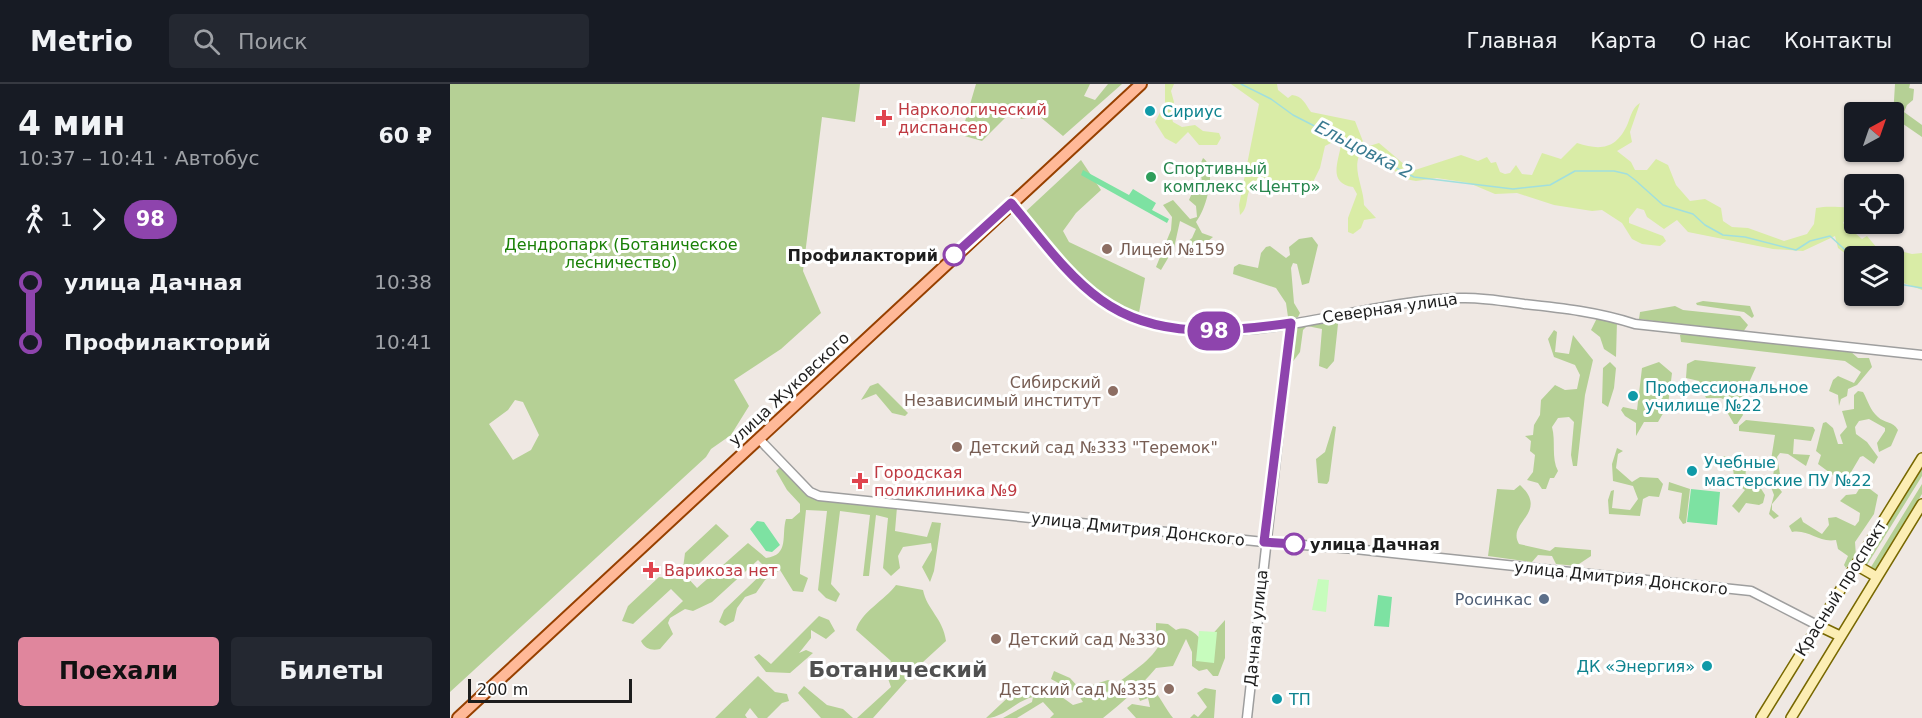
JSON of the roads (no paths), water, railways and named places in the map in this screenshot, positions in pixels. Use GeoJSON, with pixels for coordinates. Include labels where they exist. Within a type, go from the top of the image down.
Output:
{"type":"FeatureCollection","features":[{"type":"Feature","properties":{"kind":"main road","name":"улица Жуковского"},"geometry":{"type":"LineString","coordinates":[[458,718],[1141,84]]}},
{"type":"Feature","properties":{"kind":"main road","name":"Красный проспект"},"geometry":{"type":"LineString","coordinates":[[1761,718],[1922,458]]}},
{"type":"Feature","properties":{"kind":"main road","name":"Красный проспект"},"geometry":{"type":"LineString","coordinates":[[1791,718],[1922,504]]}},
{"type":"Feature","properties":{"kind":"main road"},"geometry":{"type":"LineString","coordinates":[[1856,565],[1877,577]]}},
{"type":"Feature","properties":{"kind":"main road"},"geometry":{"type":"LineString","coordinates":[[1819,626],[1840,636]]}},
{"type":"Feature","properties":{"kind":"street","name":"Северная улица"},"geometry":{"type":"LineString","coordinates":[[1011,203],[1085,287],[1102,301],[1134,318],[1167,327],[1230,331],[1462,298],[1583,310],[1618,317],[1635,324],[1922,355]]}},
{"type":"Feature","properties":{"kind":"street","name":"Дачная улица"},"geometry":{"type":"LineString","coordinates":[[1247,718],[1264,542],[1291,323]]}},
{"type":"Feature","properties":{"kind":"street","name":"улица Дмитрия Донского"},"geometry":{"type":"LineString","coordinates":[[759,439],[810,492],[819,496],[1751,591],[1819,626]]}},
{"type":"Feature","properties":{"kind":"waterway","name":"Ельцовка 2"},"geometry":{"type":"LineString","coordinates":[[1241,84],[1271,99],[1293,115],[1414,177],[1513,189],[1550,185],[1575,171],[1614,171],[1627,174],[1663,205],[1693,214],[1705,225],[1723,235],[1745,237],[1796,250],[1810,241],[1830,236],[1844,249]]}},
{"type":"Feature","properties":{"kind":"waterway","name":"Ельцовка 2"},"geometry":{"type":"LineString","coordinates":[[1904,285],[1922,288]]}},
{"type":"Feature","properties":{"kind":"place","name":"Сириус"},"geometry":{"type":"Point","coordinates":[1150,111]}},
{"type":"Feature","properties":{"kind":"place","name":"Наркологический диспансер"},"geometry":{"type":"Point","coordinates":[884,118]}},
{"type":"Feature","properties":{"kind":"place","name":"Спортивный комплекс «Центр»"},"geometry":{"type":"Point","coordinates":[1151,177]}},
{"type":"Feature","properties":{"kind":"place","name":"Лицей №159"},"geometry":{"type":"Point","coordinates":[1107,249]}},
{"type":"Feature","properties":{"kind":"place","name":"Профилакторий"},"geometry":{"type":"Point","coordinates":[954,255]}},
{"type":"Feature","properties":{"kind":"place","name":"Сибирский Независимый институт"},"geometry":{"type":"Point","coordinates":[1113,391]}},
{"type":"Feature","properties":{"kind":"place","name":"Профессиональное училище №22"},"geometry":{"type":"Point","coordinates":[1633,396]}},
{"type":"Feature","properties":{"kind":"place","name":"Детский сад №333 \"Теремок\""},"geometry":{"type":"Point","coordinates":[957,447]}},
{"type":"Feature","properties":{"kind":"place","name":"Учебные мастерские ПУ №22"},"geometry":{"type":"Point","coordinates":[1692,471]}},
{"type":"Feature","properties":{"kind":"place","name":"Городская поликлиника №9"},"geometry":{"type":"Point","coordinates":[860,481]}},
{"type":"Feature","properties":{"kind":"place","name":"улица Дачная"},"geometry":{"type":"Point","coordinates":[1294,544]}},
{"type":"Feature","properties":{"kind":"place","name":"Варикоза нет"},"geometry":{"type":"Point","coordinates":[651,570]}},
{"type":"Feature","properties":{"kind":"place","name":"Росинкас"},"geometry":{"type":"Point","coordinates":[1544,599]}},
{"type":"Feature","properties":{"kind":"place","name":"Детский сад №330"},"geometry":{"type":"Point","coordinates":[996,639]}},
{"type":"Feature","properties":{"kind":"place","name":"ДК «Энергия»"},"geometry":{"type":"Point","coordinates":[1707,666]}},
{"type":"Feature","properties":{"kind":"place","name":"Детский сад №335"},"geometry":{"type":"Point","coordinates":[1169,689]}},
{"type":"Feature","properties":{"kind":"place","name":"ТП"},"geometry":{"type":"Point","coordinates":[1277,699]}},
{"type":"Feature","properties":{"kind":"district","name":"Ботанический"},"geometry":{"type":"Point","coordinates":[898,669]}},
{"type":"Feature","properties":{"kind":"park label","name":"Дендропарк (Ботаническое лесничество)"},"geometry":{"type":"Point","coordinates":[621,253]}}]}
